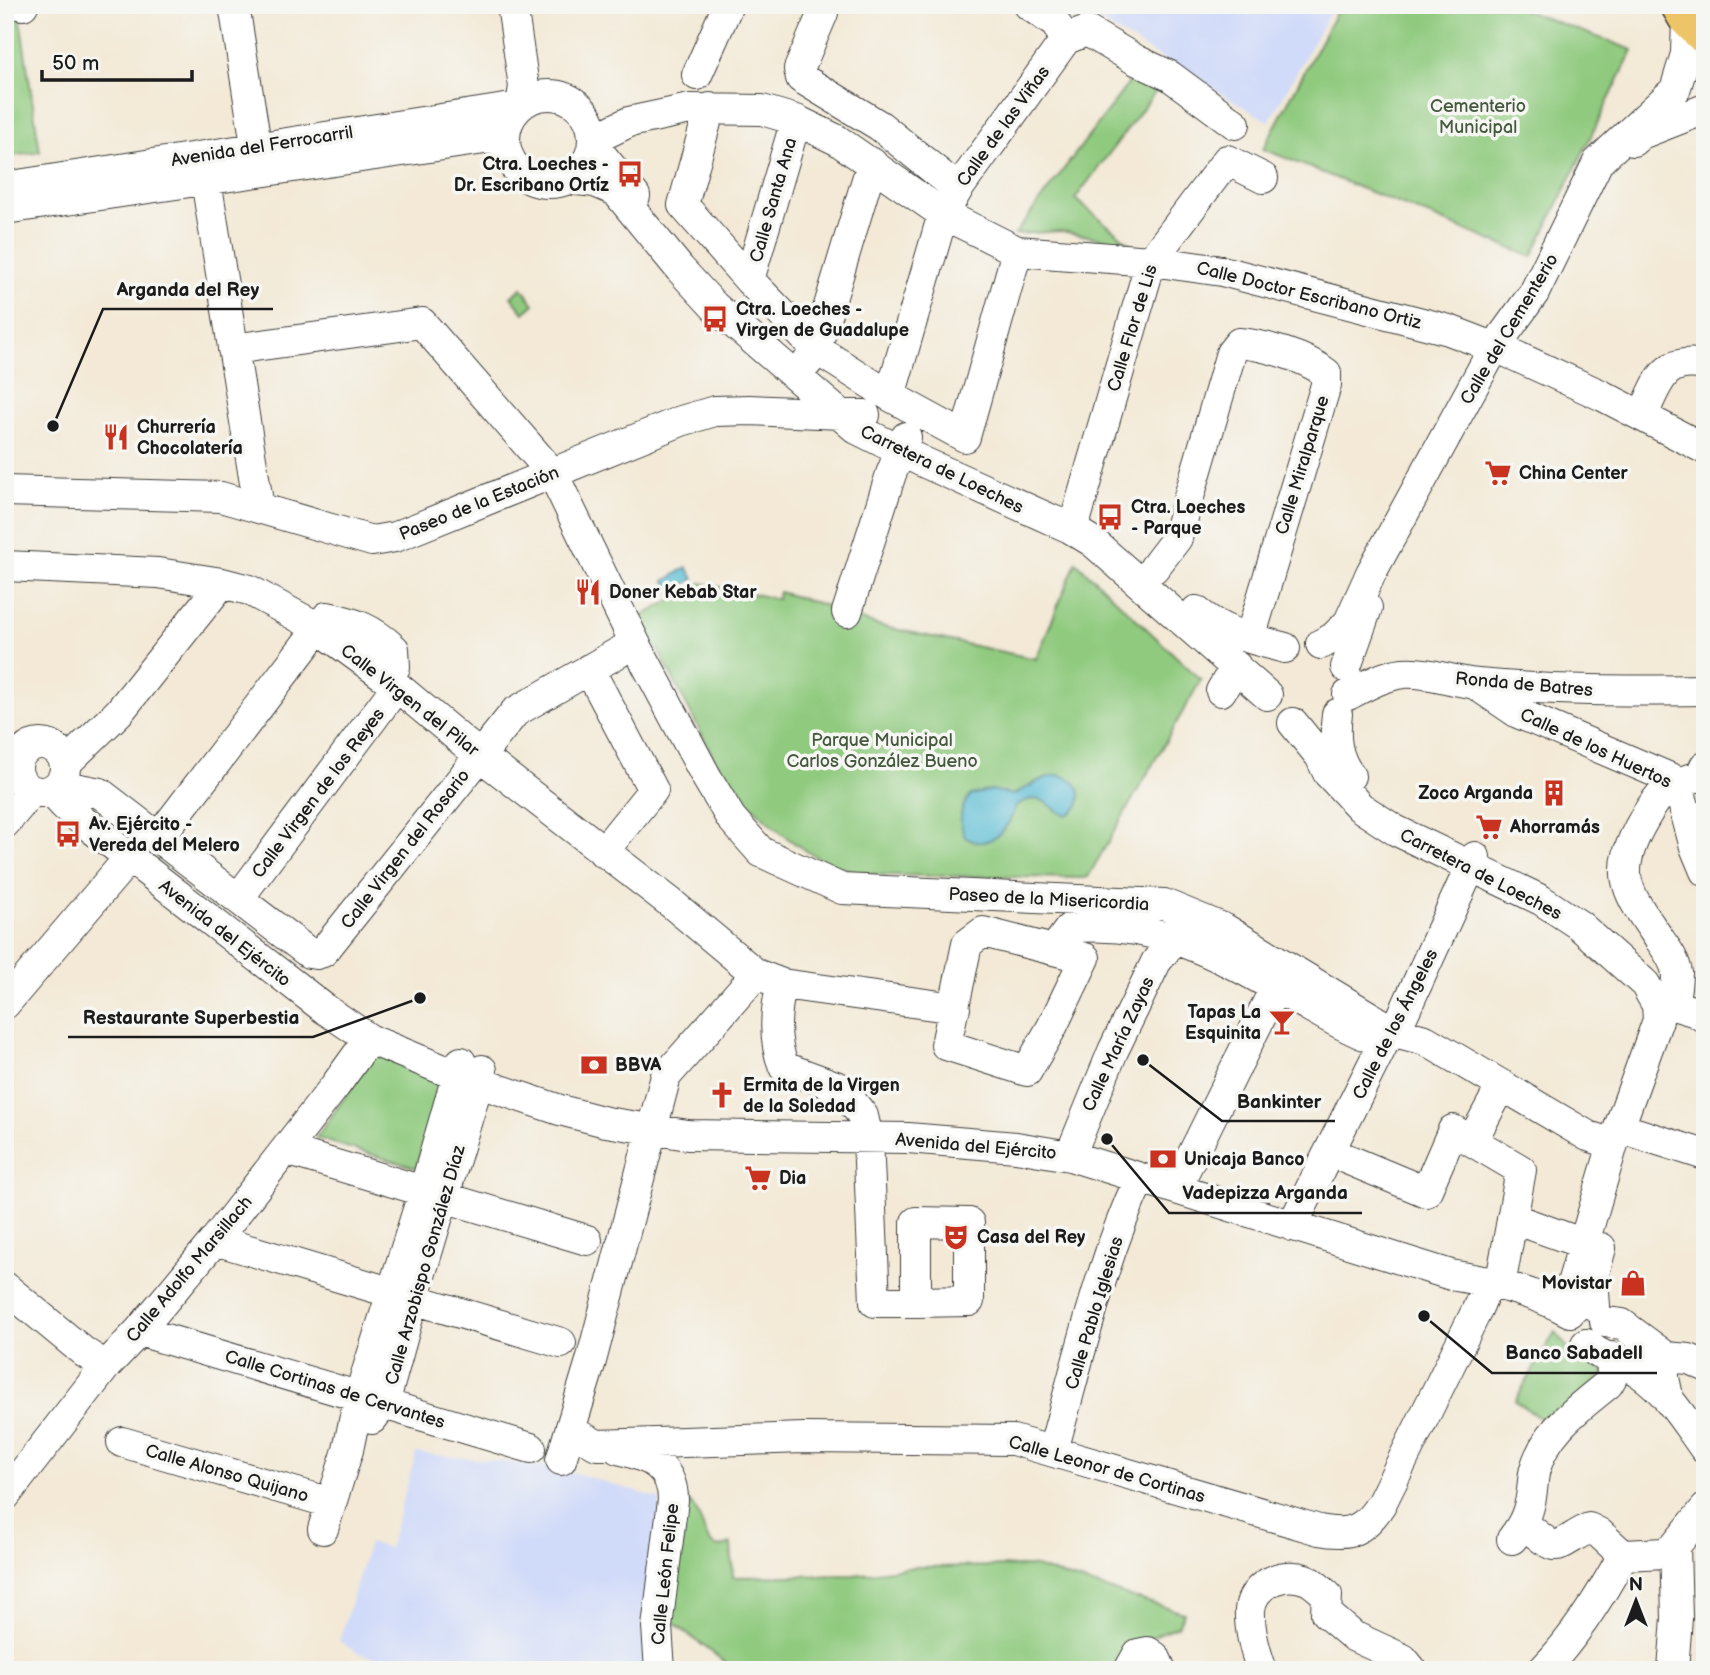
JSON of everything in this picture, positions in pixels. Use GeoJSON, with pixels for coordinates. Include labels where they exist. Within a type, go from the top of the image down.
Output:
{"type":"FeatureCollection","features":[{"type":"Feature","properties":{"kind":"street"},"geometry":{"type":"LineString","coordinates":[[234,5],[258,159]]}},
{"type":"Feature","properties":{"kind":"street"},"geometry":{"type":"LineString","coordinates":[[512,5],[524,88],[520,106],[507,125],[506,151],[524,176],[539,182],[554,183],[569,179],[585,164],[594,142],[591,124],[583,111],[572,101],[557,95],[544,95],[520,106]]}},
{"type":"Feature","properties":{"kind":"street"},"geometry":{"type":"LineString","coordinates":[[527,5],[538,64],[546,82],[557,95]]}},
{"type":"Feature","properties":{"kind":"street"},"geometry":{"type":"LineString","coordinates":[[697,75],[728,5]]}},
{"type":"Feature","properties":{"kind":"street"},"geometry":{"type":"LineString","coordinates":[[822,5],[823,13],[799,69],[801,78],[880,126],[958,189]]}},
{"type":"Feature","properties":{"kind":"street"},"geometry":{"type":"LineString","coordinates":[[1029,5],[1055,23],[1066,38],[1087,31],[1136,60],[1170,76],[1234,124]]}},
{"type":"Feature","properties":{"kind":"street","name":"Calle del Cementerio"},"geometry":{"type":"LineString","coordinates":[[1321,644],[1333,638],[1349,622],[1371,573],[1534,293],[1598,162],[1675,90],[1686,54],[1690,19]]}},
{"type":"Feature","properties":{"kind":"street","name":"Calle de las Viñas"},"geometry":{"type":"LineString","coordinates":[[890,396],[943,215],[958,189],[1066,38]]}},
{"type":"Feature","properties":{"kind":"street","name":"Avenida del Ferrocarril"},"geometry":{"type":"LineString","coordinates":[[5,209],[49,191],[258,159],[520,106]]}},
{"type":"Feature","properties":{"kind":"street","name":"Carretera de Loeches"},"geometry":{"type":"LineString","coordinates":[[710,108],[682,205],[749,280],[805,365],[851,414],[903,444],[1093,542],[1229,679],[1267,695]]}},
{"type":"Feature","properties":{"kind":"street","name":"Calle Doctor Escribano Ortiz"},"geometry":{"type":"LineString","coordinates":[[594,142],[629,122],[690,109],[762,110],[796,120],[837,140],[943,215],[1017,251],[1151,261],[1222,271],[1449,330],[1501,350],[1702,441]]}},
{"type":"Feature","properties":{"kind":"street","name":"Calle del Cementerio"},"geometry":{"type":"LineString","coordinates":[[1344,692],[1373,591],[1501,350],[1557,278],[1598,188],[1619,154],[1641,134],[1705,109]]}},
{"type":"Feature","properties":{"kind":"street","name":"Calle Santa Ana"},"geometry":{"type":"LineString","coordinates":[[749,280],[796,120]]}},
{"type":"Feature","properties":{"kind":"street","name":"Avenida del Ferrocarril"},"geometry":{"type":"LineString","coordinates":[[5,187],[49,191],[206,180],[258,159],[505,136]]}},
{"type":"Feature","properties":{"kind":"street","name":"Carretera de Loeches"},"geometry":{"type":"LineString","coordinates":[[594,142],[603,159],[726,299],[785,355],[890,396],[965,437],[1017,251]]}},
{"type":"Feature","properties":{"kind":"street"},"geometry":{"type":"LineString","coordinates":[[5,165],[44,160],[49,191]]}},
{"type":"Feature","properties":{"kind":"street","name":"Calle Flor de Lis"},"geometry":{"type":"LineString","coordinates":[[1077,515],[1151,261],[1227,160],[1263,178]]}},
{"type":"Feature","properties":{"kind":"street"},"geometry":{"type":"LineString","coordinates":[[805,365],[872,163]]}},
{"type":"Feature","properties":{"kind":"street","name":"Carretera de Loeches"},"geometry":{"type":"LineString","coordinates":[[569,179],[595,182],[616,191],[715,307],[805,365]]}},
{"type":"Feature","properties":{"kind":"street"},"geometry":{"type":"LineString","coordinates":[[206,180],[259,508]]}},
{"type":"Feature","properties":{"kind":"street","name":"Paseo de la Misericordia"},"geometry":{"type":"LineString","coordinates":[[233,349],[422,323],[553,474],[635,643],[706,778],[732,818],[761,852],[842,889],[1164,905],[1225,929],[1390,1037]]}},
{"type":"Feature","properties":{"kind":"street","name":"Calle Miralparque"},"geometry":{"type":"LineString","coordinates":[[1154,568],[1177,538],[1231,354],[1239,342],[1254,344],[1316,365],[1326,373],[1326,385],[1250,638]]}},
{"type":"Feature","properties":{"kind":"street"},"geometry":{"type":"LineString","coordinates":[[1642,416],[1666,371],[1685,362],[1705,365]]}},
{"type":"Feature","properties":{"kind":"street","name":"Paseo de la Estación"},"geometry":{"type":"LineString","coordinates":[[5,491],[222,497],[372,541],[395,537],[681,421],[715,411],[851,414]]}},
{"type":"Feature","properties":{"kind":"street"},"geometry":{"type":"LineString","coordinates":[[847,611],[903,444]]}},
{"type":"Feature","properties":{"kind":"street","name":"Carretera de Loeches"},"geometry":{"type":"LineString","coordinates":[[903,444],[1077,515],[1113,533],[1212,624],[1231,634],[1285,648]]}},
{"type":"Feature","properties":{"kind":"street","name":"Calle Virgen del Pilar"},"geometry":{"type":"LineString","coordinates":[[5,566],[158,573],[249,590],[317,628],[393,683],[479,755],[769,979]]}},
{"type":"Feature","properties":{"kind":"street"},"geometry":{"type":"LineString","coordinates":[[5,823],[32,778],[119,712],[222,583]]}},
{"type":"Feature","properties":{"kind":"street"},"geometry":{"type":"LineString","coordinates":[[159,837],[317,628]]}},
{"type":"Feature","properties":{"kind":"street"},"geometry":{"type":"LineString","coordinates":[[1309,642],[1321,644],[1332,649],[1344,692],[1321,724],[1302,726],[1277,712],[1267,695],[1267,674],[1270,664],[1285,648],[1309,642]]}},
{"type":"Feature","properties":{"kind":"street","name":"Calle Virgen del Rosario"},"geometry":{"type":"LineString","coordinates":[[238,898],[309,953],[323,952],[515,712],[635,643]]}},
{"type":"Feature","properties":{"kind":"street"},"geometry":{"type":"LineString","coordinates":[[589,669],[653,790],[603,852]]}},
{"type":"Feature","properties":{"kind":"street","name":"Ronda de Batres"},"geometry":{"type":"LineString","coordinates":[[1344,692],[1403,673],[1475,684],[1625,691],[1705,690]]}},
{"type":"Feature","properties":{"kind":"street","name":"Calle Virgen de los Reyes"},"geometry":{"type":"LineString","coordinates":[[238,898],[393,683]]}},
{"type":"Feature","properties":{"kind":"street","name":"Calle de los Huertos"},"geometry":{"type":"LineString","coordinates":[[1475,684],[1518,713],[1696,774],[1695,847],[1705,870]]}},
{"type":"Feature","properties":{"kind":"street","name":"Carretera de Loeches"},"geometry":{"type":"LineString","coordinates":[[1344,692],[1336,742],[1341,764],[1365,798],[1400,822],[1541,900],[1579,925],[1646,984],[1653,994],[1658,1020],[1624,1139],[1622,1173],[1586,1312]]}},
{"type":"Feature","properties":{"kind":"street","name":"Carretera de Loeches"},"geometry":{"type":"LineString","coordinates":[[1293,723],[1320,755],[1328,773],[1360,807],[1395,830],[1546,889],[1584,910],[1612,931],[1657,978],[1674,1005],[1670,1031],[1624,1139],[1584,1244],[1571,1291],[1586,1312]]}},
{"type":"Feature","properties":{"kind":"street"},"geometry":{"type":"LineString","coordinates":[[1696,774],[1658,794],[1639,827],[1626,859],[1625,878],[1631,896],[1673,959],[1676,973],[1674,1005],[1705,1018]]}},
{"type":"Feature","properties":{"kind":"street"},"geometry":{"type":"LineString","coordinates":[[32,778],[100,793],[238,898]]}},
{"type":"Feature","properties":{"kind":"street","name":"Avenida del Ejército"},"geometry":{"type":"LineString","coordinates":[[32,778],[296,989],[369,1038],[469,1072],[585,1102],[652,1129],[688,1135],[908,1138],[1016,1147],[1070,1156],[1451,1275],[1523,1291],[1622,1324],[1664,1355]]}},
{"type":"Feature","properties":{"kind":"street","name":"Avenida del Ejército"},"geometry":{"type":"LineString","coordinates":[[32,778],[340,1003],[469,1072]]}},
{"type":"Feature","properties":{"kind":"street"},"geometry":{"type":"LineString","coordinates":[[5,1004],[129,858]]}},
{"type":"Feature","properties":{"kind":"street","name":"Calle de los Ángeles"},"geometry":{"type":"LineString","coordinates":[[1292,1226],[1390,1037],[1473,862]]}},
{"type":"Feature","properties":{"kind":"street","name":"Paseo de la Misericordia"},"geometry":{"type":"LineString","coordinates":[[1054,950],[1070,928],[1100,925],[1175,938],[1213,954],[1326,1016],[1390,1037],[1426,1041],[1588,1136],[1624,1139],[1705,1155]]}},
{"type":"Feature","properties":{"kind":"street"},"geometry":{"type":"LineString","coordinates":[[983,932],[1085,958],[1052,1027],[1027,1071],[946,1045],[955,1008],[967,944],[983,932]]}},
{"type":"Feature","properties":{"kind":"street","name":"Calle María Zayas"},"geometry":{"type":"LineString","coordinates":[[1070,1156],[1113,1051],[1156,962],[1175,938]]}},
{"type":"Feature","properties":{"kind":"street"},"geometry":{"type":"LineString","coordinates":[[769,979],[955,1008]]}},
{"type":"Feature","properties":{"kind":"street"},"geometry":{"type":"LineString","coordinates":[[561,1461],[584,1438],[666,1076],[769,979]]}},
{"type":"Feature","properties":{"kind":"street"},"geometry":{"type":"LineString","coordinates":[[769,979],[777,1003],[777,1038],[784,1067],[841,1088],[863,1116],[868,1138],[875,1301],[907,1303]]}},
{"type":"Feature","properties":{"kind":"street"},"geometry":{"type":"LineString","coordinates":[[1176,1188],[1275,988]]}},
{"type":"Feature","properties":{"kind":"street","name":"Calle Adolfo Marsillach"},"geometry":{"type":"LineString","coordinates":[[5,1496],[106,1366],[215,1240],[369,1038]]}},
{"type":"Feature","properties":{"kind":"street","name":"Calle Arzobispo González Díaz"},"geometry":{"type":"LineString","coordinates":[[327,1516],[348,1450],[372,1400],[469,1072]]}},
{"type":"Feature","properties":{"kind":"street"},"geometry":{"type":"LineString","coordinates":[[1330,1152],[1426,1192],[1454,1130],[1472,1141],[1502,1085]]}},
{"type":"Feature","properties":{"kind":"street","name":"Calle Leonor de Cortinas"},"geometry":{"type":"LineString","coordinates":[[584,1438],[1013,1440],[1319,1530],[1336,1534],[1353,1531],[1371,1520],[1381,1504],[1476,1312],[1494,1283],[1521,1170],[1472,1141]]}},
{"type":"Feature","properties":{"kind":"street"},"geometry":{"type":"LineString","coordinates":[[286,1150],[587,1240]]}},
{"type":"Feature","properties":{"kind":"street","name":"Calle Pablo Iglesias"},"geometry":{"type":"LineString","coordinates":[[1053,1450],[1097,1297],[1128,1204],[1140,1178]]}},
{"type":"Feature","properties":{"kind":"street"},"geometry":{"type":"LineString","coordinates":[[1511,1218],[1584,1244]]}},
{"type":"Feature","properties":{"kind":"street"},"geometry":{"type":"LineString","coordinates":[[215,1240],[561,1343]]}},
{"type":"Feature","properties":{"kind":"street"},"geometry":{"type":"LineString","coordinates":[[5,1287],[85,1353],[106,1366]]}},
{"type":"Feature","properties":{"kind":"street"},"geometry":{"type":"LineString","coordinates":[[1586,1312],[1603,1334],[1598,1339],[1599,1350],[1612,1377],[1608,1384],[1559,1424],[1542,1452],[1534,1470],[1530,1509],[1518,1532],[1550,1546],[1558,1546],[1589,1528],[1599,1533],[1623,1555],[1665,1553],[1675,1546],[1705,1509]]}},
{"type":"Feature","properties":{"kind":"street","name":"Calle Cortinas de Cervantes"},"geometry":{"type":"LineString","coordinates":[[139,1331],[531,1448]]}},
{"type":"Feature","properties":{"kind":"street"},"geometry":{"type":"LineString","coordinates":[[1599,1350],[1664,1355],[1689,1359],[1705,1366]]}},
{"type":"Feature","properties":{"kind":"street"},"geometry":{"type":"LineString","coordinates":[[1599,1350],[1642,1374],[1669,1401],[1705,1449]]}},
{"type":"Feature","properties":{"kind":"street"},"geometry":{"type":"LineString","coordinates":[[1664,1355],[1664,1378],[1669,1401]]}},
{"type":"Feature","properties":{"kind":"street","name":"Calle León Felipe"},"geometry":{"type":"LineString","coordinates":[[584,1438],[634,1452],[663,1469],[672,1481],[673,1500],[657,1627],[660,1670]]}},
{"type":"Feature","properties":{"kind":"street","name":"Calle Alonso Quijano"},"geometry":{"type":"LineString","coordinates":[[122,1442],[327,1516]]}},
{"type":"Feature","properties":{"kind":"street"},"geometry":{"type":"LineString","coordinates":[[1673,1670],[1677,1618],[1675,1546]]}},
{"type":"Feature","properties":{"kind":"street"},"geometry":{"type":"LineString","coordinates":[[1543,1670],[1586,1617],[1623,1555]]}},
{"type":"Feature","properties":{"kind":"street"},"geometry":{"type":"LineString","coordinates":[[1262,1670],[1256,1654],[1250,1609],[1254,1597],[1271,1580],[1287,1577],[1306,1579],[1327,1595],[1326,1613],[1378,1660],[1403,1659],[1412,1670]]}},
{"type":"Feature","properties":{"kind":"street"},"geometry":{"type":"LineString","coordinates":[[1129,1670],[1138,1654],[1148,1652],[1155,1657],[1161,1670]]}},
{"type":"Feature","properties":{"kind":"shaded area"},"geometry":{"type":"Polygon","coordinates":[[[1072,5],[1334,5],[1269,122],[1072,5]]]}},
{"type":"Feature","properties":{"kind":"shaded area"},"geometry":{"type":"Polygon","coordinates":[[[416,1453],[556,1467],[660,1499],[655,1670],[415,1670],[358,1653],[339,1641],[369,1543],[389,1548],[416,1453]]]}},
{"type":"Feature","properties":{"kind":"green space","name":"Cementerio Municipal"},"geometry":{"type":"Polygon","coordinates":[[[1340,5],[1510,5],[1633,50],[1532,257],[1263,149],[1340,5]]]}},
{"type":"Feature","properties":{"kind":"green space"},"geometry":{"type":"Polygon","coordinates":[[[20,18],[40,152],[5,157],[5,20],[20,18]]]}},
{"type":"Feature","properties":{"kind":"green space"},"geometry":{"type":"Polygon","coordinates":[[[1134,76],[1155,92],[1075,199],[1131,244],[1061,231],[1015,234],[1134,76]]]}},
{"type":"Feature","properties":{"kind":"green space"},"geometry":{"type":"Polygon","coordinates":[[[522,288],[534,304],[524,313],[511,297],[522,288]]]}},
{"type":"Feature","properties":{"kind":"green space","name":"Parque Municipal Carlos González Bueno"},"geometry":{"type":"Polygon","coordinates":[[[1076,562],[1201,680],[1088,877],[1084,878],[878,874],[839,867],[803,849],[754,808],[715,760],[641,617],[701,583],[777,599],[779,592],[830,607],[829,611],[885,627],[1036,659],[1076,562]]]}},
{"type":"Feature","properties":{"kind":"green space"},"geometry":{"type":"Polygon","coordinates":[[[376,1053],[441,1081],[416,1168],[316,1138],[376,1053]]]}},
{"type":"Feature","properties":{"kind":"green space"},"geometry":{"type":"Polygon","coordinates":[[[1555,1332],[1575,1357],[1606,1372],[1547,1423],[1515,1401],[1555,1332]]]}},
{"type":"Feature","properties":{"kind":"green space"},"geometry":{"type":"Polygon","coordinates":[[[687,1500],[694,1507],[705,1533],[714,1545],[721,1547],[731,1544],[733,1577],[854,1575],[914,1567],[1032,1566],[1184,1613],[1178,1626],[1129,1646],[1117,1670],[735,1670],[671,1621],[687,1500]]]}},
{"type":"Feature","properties":{"kind":"water"},"geometry":{"type":"Polygon","coordinates":[[[687,567],[694,579],[672,592],[665,581],[687,567]]]}},
{"type":"Feature","properties":{"kind":"water"},"geometry":{"type":"Polygon","coordinates":[[[1058,775],[1073,781],[1080,793],[1079,804],[1072,812],[1066,815],[1038,799],[1028,800],[1016,806],[1005,828],[990,840],[977,842],[965,837],[961,815],[971,795],[992,790],[1013,795],[1044,778],[1058,775]]]}},
{"type":"Feature","properties":{"kind":"place","name":"Ctra. Loeches - Dr. Escribano Ortíz"},"geometry":{"type":"Point","coordinates":[630,174]}},
{"type":"Feature","properties":{"kind":"place","name":"Ctra. Loeches - Virgen de Guadalupe"},"geometry":{"type":"Point","coordinates":[715,319]}},
{"type":"Feature","properties":{"kind":"place","name":"Arganda del Rey"},"geometry":{"type":"Point","coordinates":[53,426]}},
{"type":"Feature","properties":{"kind":"place","name":"Churrería Chocolatería"},"geometry":{"type":"Point","coordinates":[116,437]}},
{"type":"Feature","properties":{"kind":"place","name":"China Center"},"geometry":{"type":"Point","coordinates":[1498,473]}},
{"type":"Feature","properties":{"kind":"place","name":"Ctra. Loeches - Parque"},"geometry":{"type":"Point","coordinates":[1110,517]}},
{"type":"Feature","properties":{"kind":"place","name":"Doner Kebab Star"},"geometry":{"type":"Point","coordinates":[588,592]}},
{"type":"Feature","properties":{"kind":"place","name":"Zoco Arganda"},"geometry":{"type":"Point","coordinates":[1554,793]}},
{"type":"Feature","properties":{"kind":"place","name":"Ahorramás"},"geometry":{"type":"Point","coordinates":[1489,827]}},
{"type":"Feature","properties":{"kind":"place","name":"Av. Ejército - Vereda del Melero"},"geometry":{"type":"Point","coordinates":[68,834]}},
{"type":"Feature","properties":{"kind":"place","name":"Restaurante Superbestia"},"geometry":{"type":"Point","coordinates":[420,998]}},
{"type":"Feature","properties":{"kind":"place","name":"Tapas La Esquinita"},"geometry":{"type":"Point","coordinates":[1282,1022]}},
{"type":"Feature","properties":{"kind":"place","name":"Bankinter"},"geometry":{"type":"Point","coordinates":[1143,1060]}},
{"type":"Feature","properties":{"kind":"place","name":"BBVA"},"geometry":{"type":"Point","coordinates":[594,1065]}},
{"type":"Feature","properties":{"kind":"place","name":"Ermita de la Virgen de la Soledad"},"geometry":{"type":"Point","coordinates":[722,1095]}},
{"type":"Feature","properties":{"kind":"place","name":"Vadepizza Arganda"},"geometry":{"type":"Point","coordinates":[1107,1139]}},
{"type":"Feature","properties":{"kind":"place","name":"Unicaja Banco"},"geometry":{"type":"Point","coordinates":[1163,1159]}},
{"type":"Feature","properties":{"kind":"place","name":"Dia"},"geometry":{"type":"Point","coordinates":[758,1178]}},
{"type":"Feature","properties":{"kind":"place","name":"Casa del Rey"},"geometry":{"type":"Point","coordinates":[956,1237]}},
{"type":"Feature","properties":{"kind":"place","name":"Movistar"},"geometry":{"type":"Point","coordinates":[1633,1283]}},
{"type":"Feature","properties":{"kind":"place","name":"Banco Sabadell"},"geometry":{"type":"Point","coordinates":[1424,1316]}}]}
